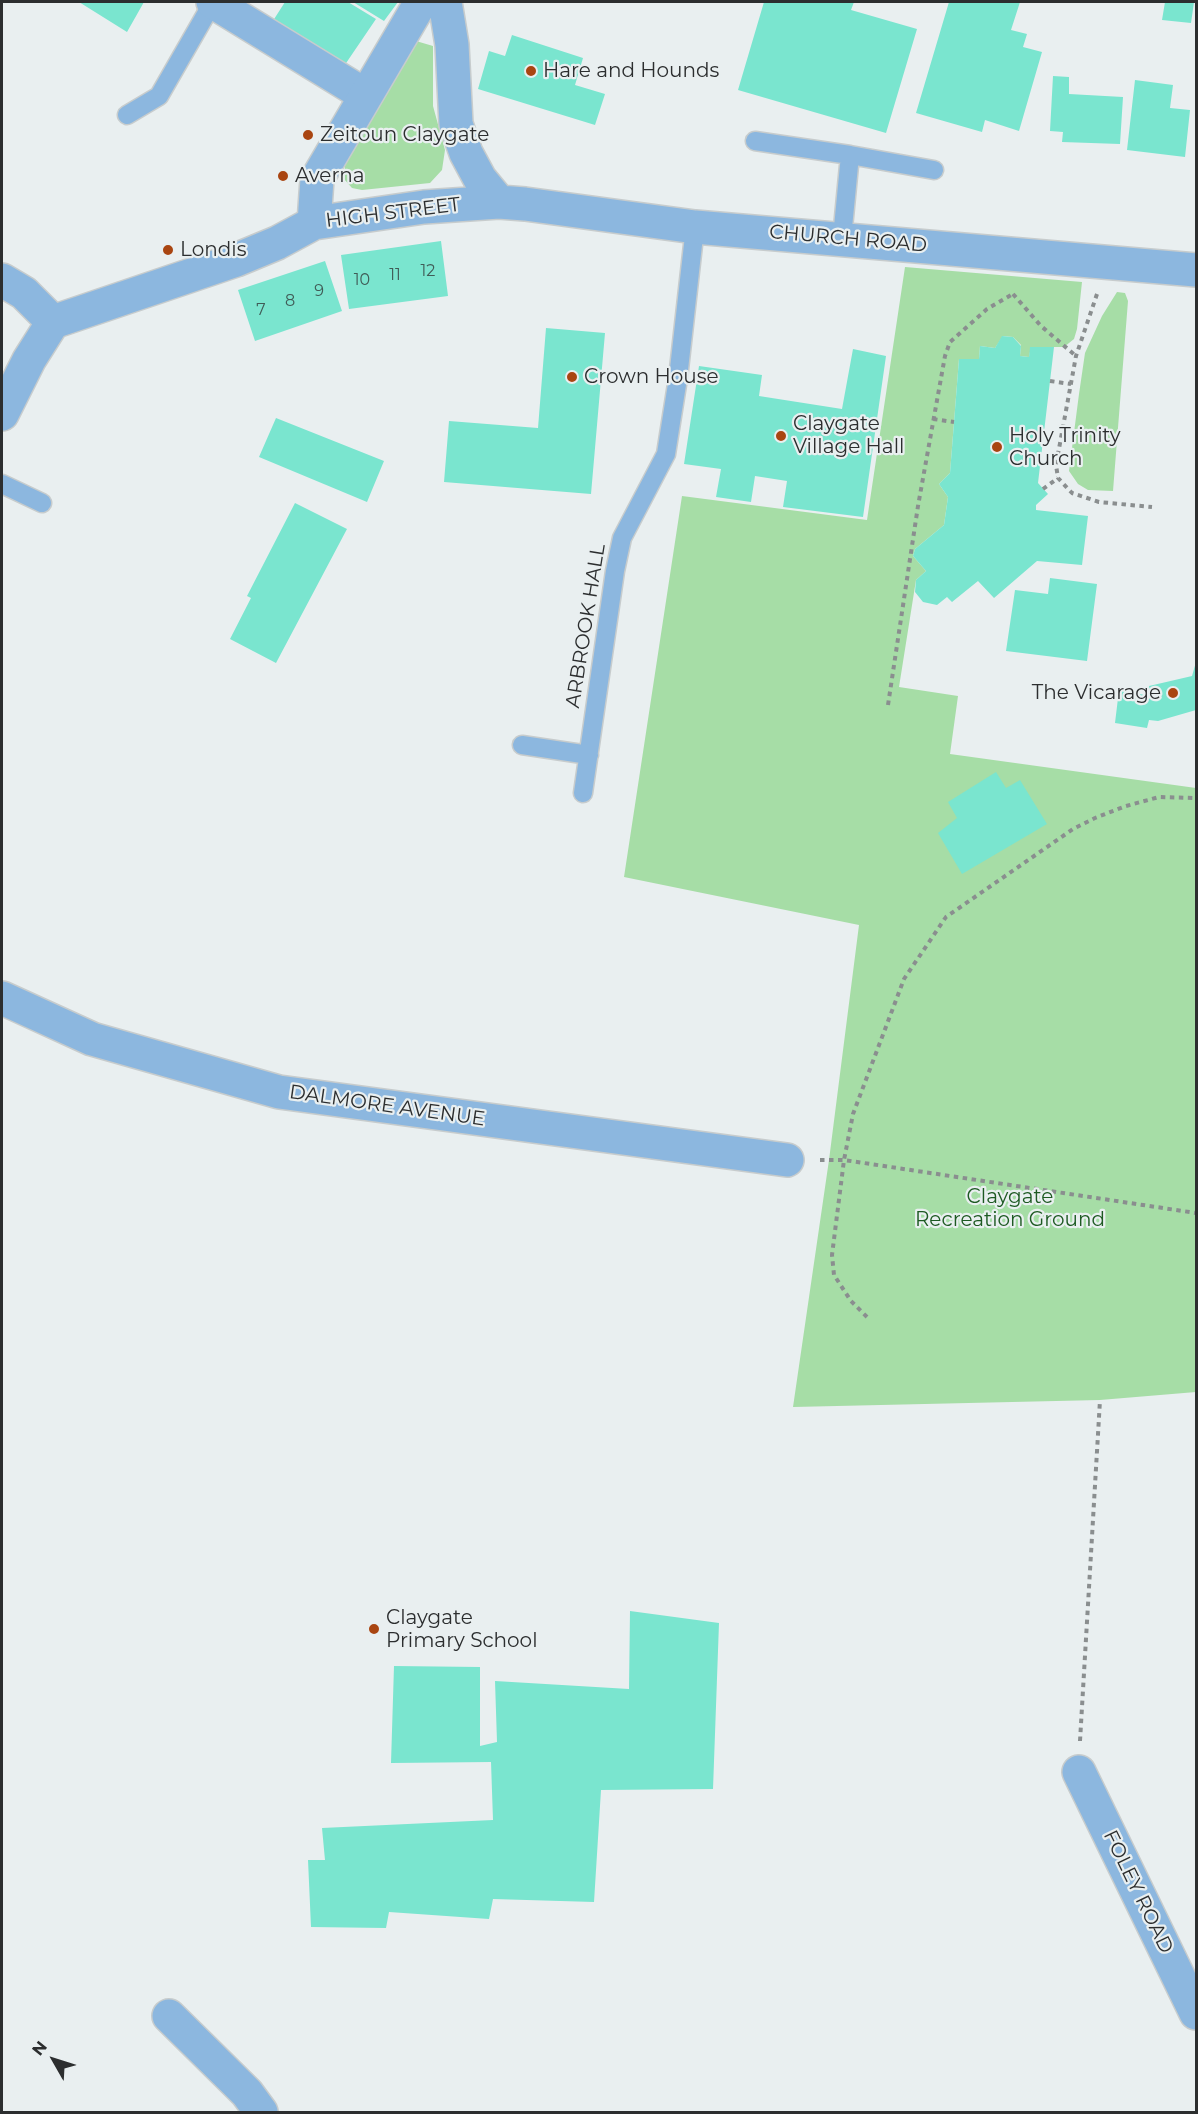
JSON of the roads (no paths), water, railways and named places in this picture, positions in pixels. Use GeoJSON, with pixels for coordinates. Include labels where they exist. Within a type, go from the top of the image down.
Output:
{"type":"FeatureCollection","features":[{"type":"Feature","properties":{"kind":"street"},"geometry":{"type":"LineString","coordinates":[[213,2],[365,95]]}},
{"type":"Feature","properties":{"kind":"street"},"geometry":{"type":"LineString","coordinates":[[314,223],[317,179],[421,2]]}},
{"type":"Feature","properties":{"kind":"street"},"geometry":{"type":"LineString","coordinates":[[445,2],[452,45],[456,124],[466,153],[480,179],[499,202]]}},
{"type":"Feature","properties":{"kind":"street","name":"HIGH STREET"},"geometry":{"type":"LineString","coordinates":[[53,322],[236,260],[277,243],[314,223],[424,207],[499,202]]}},
{"type":"Feature","properties":{"kind":"street","name":"CHURCH ROAD"},"geometry":{"type":"LineString","coordinates":[[499,202],[695,227],[1197,270]]}},
{"type":"Feature","properties":{"kind":"street"},"geometry":{"type":"LineString","coordinates":[[2,280],[24,293],[53,322],[28,360],[2,414]]}},
{"type":"Feature","properties":{"kind":"street","name":"DALMORE AVENUE"},"geometry":{"type":"LineString","coordinates":[[2,998],[92,1039],[279,1092],[787,1160]]}},
{"type":"Feature","properties":{"kind":"street","name":"FOLEY ROAD"},"geometry":{"type":"LineString","coordinates":[[1078,1772],[1197,2013]]}},
{"type":"Feature","properties":{"kind":"street"},"geometry":{"type":"LineString","coordinates":[[169,2016],[247,2093],[261,2112]]}},
{"type":"Feature","properties":{"kind":"lane"},"geometry":{"type":"LineString","coordinates":[[127,115],[159,96],[213,2]]}},
{"type":"Feature","properties":{"kind":"lane"},"geometry":{"type":"LineString","coordinates":[[755,141],[933,170]]}},
{"type":"Feature","properties":{"kind":"lane"},"geometry":{"type":"LineString","coordinates":[[842,238],[850,155]]}},
{"type":"Feature","properties":{"kind":"lane","name":"ARBROOK HALL"},"geometry":{"type":"LineString","coordinates":[[583,793],[615,571],[622,538],[666,454],[678,378],[695,227]]}},
{"type":"Feature","properties":{"kind":"lane"},"geometry":{"type":"LineString","coordinates":[[2,484],[42,503]]}},
{"type":"Feature","properties":{"kind":"lane"},"geometry":{"type":"LineString","coordinates":[[522,745],[590,755]]}},
{"type":"Feature","properties":{"kind":"place","name":"Hare and Hounds"},"geometry":{"type":"Point","coordinates":[531,71]}},
{"type":"Feature","properties":{"kind":"place","name":"Zeitoun Claygate"},"geometry":{"type":"Point","coordinates":[308,135]}},
{"type":"Feature","properties":{"kind":"place","name":"Averna"},"geometry":{"type":"Point","coordinates":[283,176]}},
{"type":"Feature","properties":{"kind":"place","name":"Londis"},"geometry":{"type":"Point","coordinates":[168,250]}},
{"type":"Feature","properties":{"kind":"place","name":"Crown House"},"geometry":{"type":"Point","coordinates":[572,377]}},
{"type":"Feature","properties":{"kind":"place","name":"Claygate Village Hall"},"geometry":{"type":"Point","coordinates":[781,436]}},
{"type":"Feature","properties":{"kind":"place","name":"Holy Trinity Church"},"geometry":{"type":"Point","coordinates":[997,447]}},
{"type":"Feature","properties":{"kind":"place","name":"The Vicarage"},"geometry":{"type":"Point","coordinates":[1173,693]}},
{"type":"Feature","properties":{"kind":"place","name":"Claygate Primary School"},"geometry":{"type":"Point","coordinates":[374,1629]}},
{"type":"Feature","properties":{"kind":"park label","name":"Claygate Recreation Ground"},"geometry":{"type":"Point","coordinates":[1010,1208]}}]}
